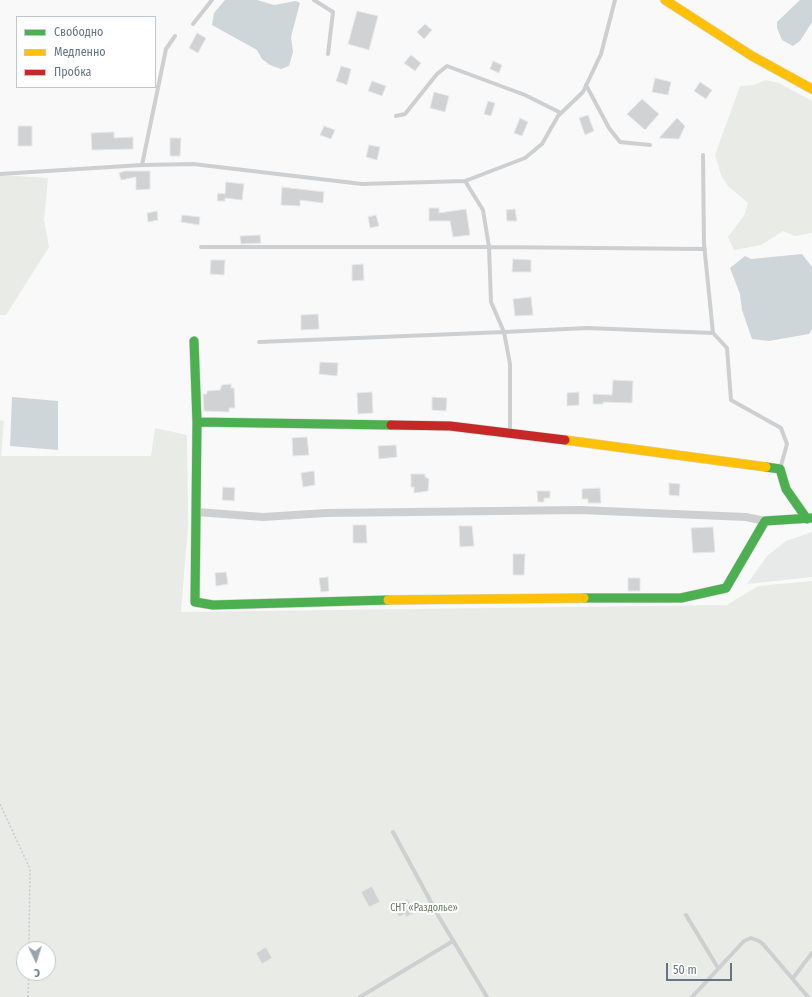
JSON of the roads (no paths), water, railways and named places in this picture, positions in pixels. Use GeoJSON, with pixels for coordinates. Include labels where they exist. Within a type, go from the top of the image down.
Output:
{"type":"FeatureCollection","features":[{"type":"Feature","properties":{"kind":"street"},"geometry":{"type":"LineString","coordinates":[[666,0],[752,56],[812,89]]}},
{"type":"Feature","properties":{"kind":"street"},"geometry":{"type":"LineString","coordinates":[[194,341],[197,512],[195,602],[213,605],[445,599],[681,598],[726,588],[765,521]]}},
{"type":"Feature","properties":{"kind":"street"},"geometry":{"type":"LineString","coordinates":[[196,422],[450,426],[707,458],[780,469],[786,489],[809,518]]}},
{"type":"Feature","properties":{"kind":"street"},"geometry":{"type":"LineString","coordinates":[[197,512],[263,517],[326,513],[580,510],[746,517],[765,521],[809,518]]}},
{"type":"Feature","properties":{"kind":"lane"},"geometry":{"type":"LineString","coordinates":[[193,24],[212,0]]}},
{"type":"Feature","properties":{"kind":"lane"},"geometry":{"type":"LineString","coordinates":[[314,0],[333,12],[328,54]]}},
{"type":"Feature","properties":{"kind":"lane"},"geometry":{"type":"LineString","coordinates":[[0,174],[142,165],[193,164],[362,184],[465,181],[524,158],[542,144],[561,113],[583,92],[601,54],[615,0]]}},
{"type":"Feature","properties":{"kind":"lane"},"geometry":{"type":"LineString","coordinates":[[142,165],[166,49],[175,36]]}},
{"type":"Feature","properties":{"kind":"lane"},"geometry":{"type":"LineString","coordinates":[[396,116],[405,114],[437,74],[447,66],[525,95],[561,113]]}},
{"type":"Feature","properties":{"kind":"lane"},"geometry":{"type":"LineString","coordinates":[[586,85],[609,128],[620,142],[650,145]]}},
{"type":"Feature","properties":{"kind":"lane"},"geometry":{"type":"LineString","coordinates":[[703,155],[705,249],[713,333],[728,348],[731,400],[781,428],[787,444],[780,469]]}},
{"type":"Feature","properties":{"kind":"lane"},"geometry":{"type":"LineString","coordinates":[[465,181],[483,210],[488,247],[491,302],[504,332],[510,364],[510,434]]}},
{"type":"Feature","properties":{"kind":"lane"},"geometry":{"type":"LineString","coordinates":[[201,247],[705,249]]}},
{"type":"Feature","properties":{"kind":"lane"},"geometry":{"type":"LineString","coordinates":[[259,342],[587,328],[713,333]]}},
{"type":"Feature","properties":{"kind":"lane"},"geometry":{"type":"LineString","coordinates":[[393,832],[453,941],[486,997]]}},
{"type":"Feature","properties":{"kind":"lane"},"geometry":{"type":"LineString","coordinates":[[686,915],[718,968]]}},
{"type":"Feature","properties":{"kind":"lane"},"geometry":{"type":"LineString","coordinates":[[692,997],[744,941],[751,938],[763,944],[771,956],[793,978],[808,997]]}},
{"type":"Feature","properties":{"kind":"lane"},"geometry":{"type":"LineString","coordinates":[[360,997],[453,941]]}},
{"type":"Feature","properties":{"kind":"lane"},"geometry":{"type":"LineString","coordinates":[[793,978],[812,953]]}},
{"type":"Feature","properties":{"kind":"park label","name":"СНТ «Раздолье»"},"geometry":{"type":"Point","coordinates":[424,908]}}]}
